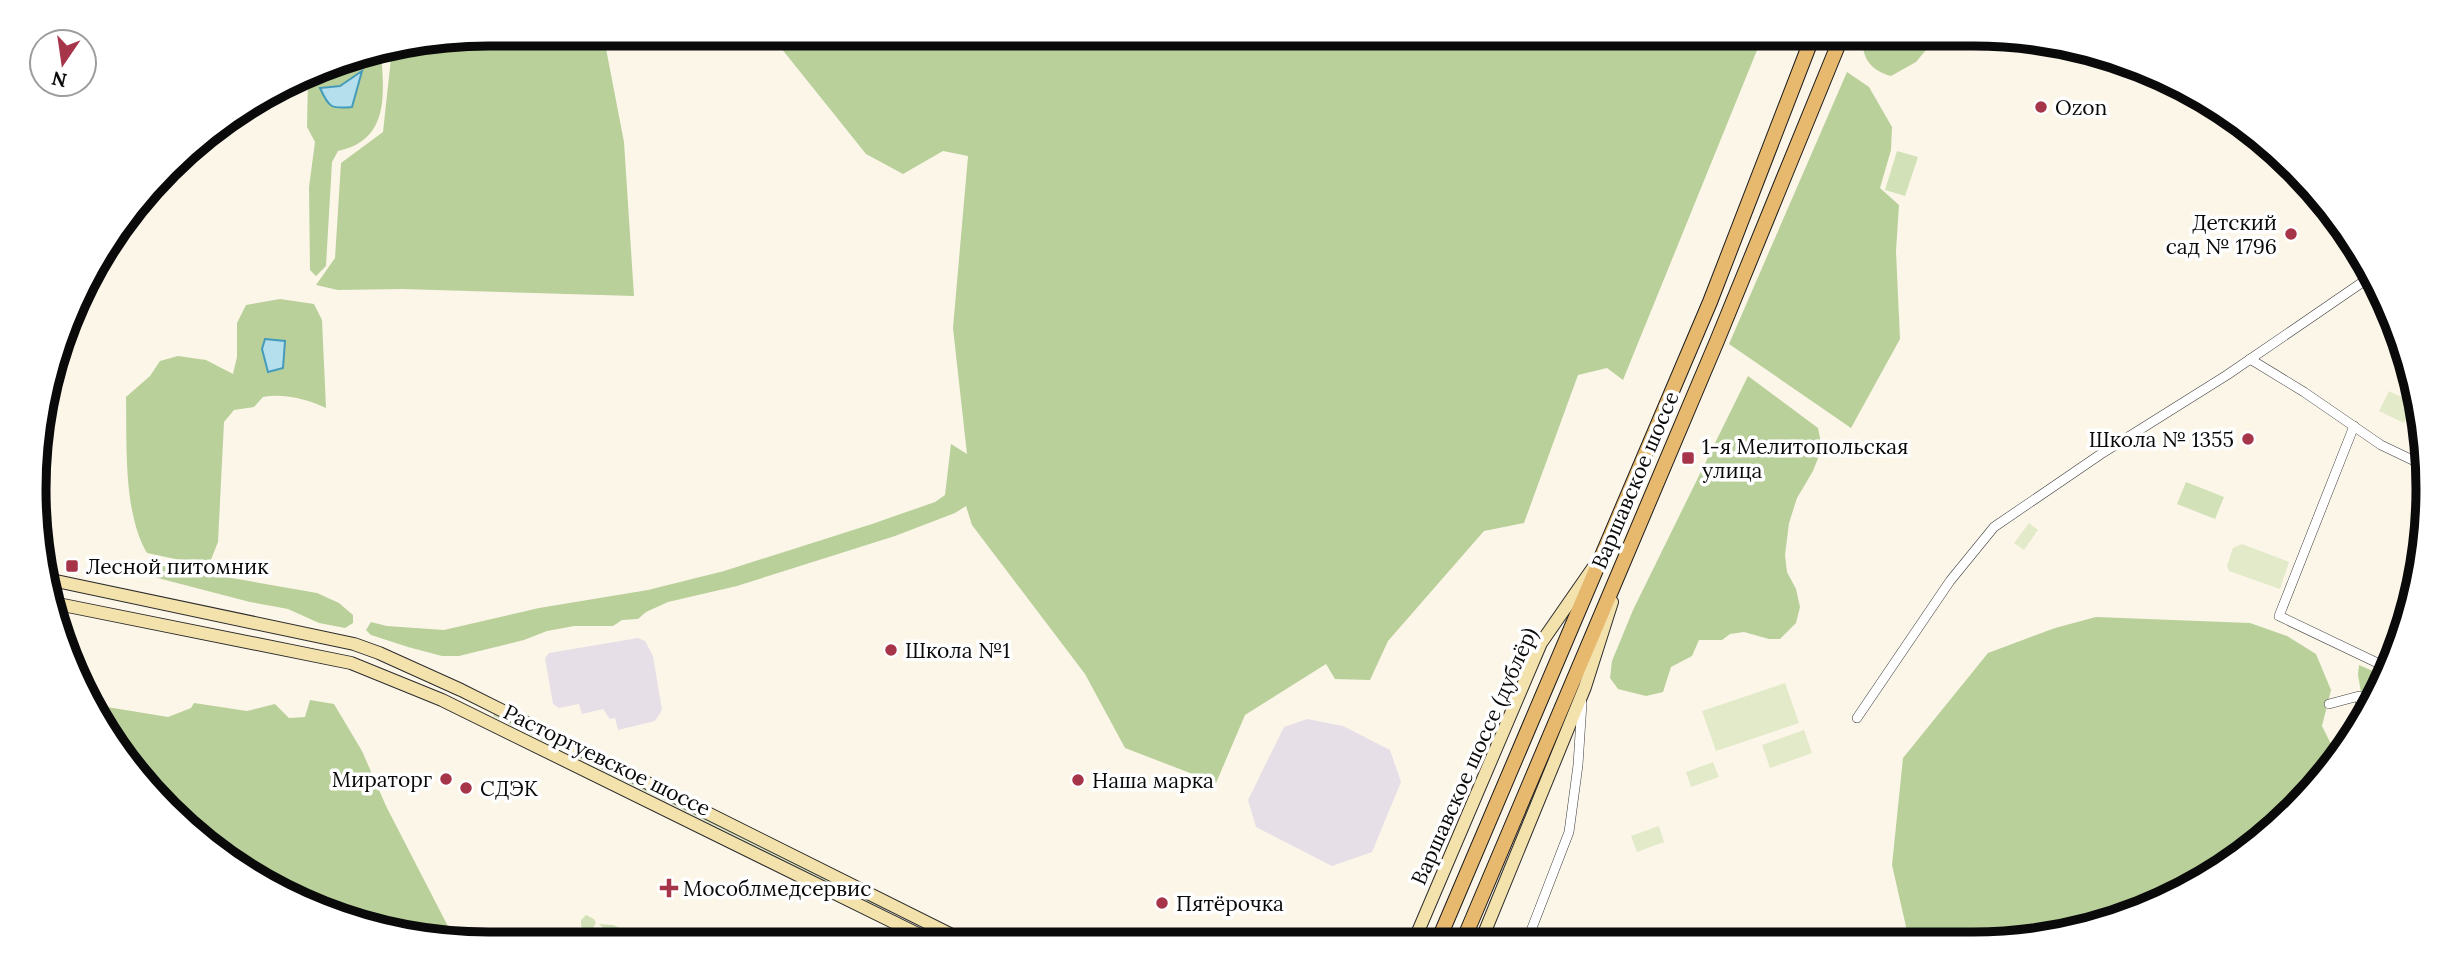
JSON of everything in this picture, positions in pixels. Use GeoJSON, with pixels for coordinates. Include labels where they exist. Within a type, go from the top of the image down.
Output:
{"type":"FeatureCollection","features":[{"type":"Feature","properties":{"kind":"main road","name":"Варшавское шоссе"},"geometry":{"type":"LineString","coordinates":[[1442,932],[1710,302],[1809,46]]}},
{"type":"Feature","properties":{"kind":"main road","name":"Варшавское шоссе"},"geometry":{"type":"LineString","coordinates":[[1466,932],[1838,46]]}},
{"type":"Feature","properties":{"kind":"main road","name":"Варшавское шоссе (дублёр)"},"geometry":{"type":"LineString","coordinates":[[1418,932],[1541,643],[1601,556]]}},
{"type":"Feature","properties":{"kind":"main road"},"geometry":{"type":"LineString","coordinates":[[1484,932],[1586,687],[1622,564]]}},
{"type":"Feature","properties":{"kind":"main road","name":"Расторгуевское шоссе"},"geometry":{"type":"LineString","coordinates":[[55,581],[336,640],[379,653],[461,690],[946,932]]}},
{"type":"Feature","properties":{"kind":"main road","name":"Расторгуевское шоссе"},"geometry":{"type":"LineString","coordinates":[[62,605],[351,663],[442,700],[914,932]]}},
{"type":"Feature","properties":{"kind":"street"},"geometry":{"type":"LineString","coordinates":[[1805,55],[1806,46]]}},
{"type":"Feature","properties":{"kind":"street"},"geometry":{"type":"LineString","coordinates":[[1857,718],[1950,581],[1994,527],[2364,281]]}},
{"type":"Feature","properties":{"kind":"street"},"geometry":{"type":"LineString","coordinates":[[2250,359],[2381,445],[2416,462]]}},
{"type":"Feature","properties":{"kind":"street"},"geometry":{"type":"LineString","coordinates":[[2354,426],[2279,616],[2380,664]]}},
{"type":"Feature","properties":{"kind":"street"},"geometry":{"type":"LineString","coordinates":[[1530,932],[1569,832],[1586,687]]}},
{"type":"Feature","properties":{"kind":"street"},"geometry":{"type":"LineString","coordinates":[[2329,704],[2359,696],[2361,703]]}},
{"type":"Feature","properties":{"kind":"shaded area"},"geometry":{"type":"Polygon","coordinates":[[[638,638],[645,641],[653,656],[662,710],[655,721],[618,730],[615,718],[610,719],[603,709],[582,714],[579,704],[559,708],[553,704],[545,658],[549,653],[638,638]]]}},
{"type":"Feature","properties":{"kind":"shaded area"},"geometry":{"type":"Polygon","coordinates":[[[1307,719],[1343,726],[1390,750],[1401,782],[1372,852],[1332,866],[1256,827],[1248,800],[1284,727],[1307,719]]]}},
{"type":"Feature","properties":{"kind":"green space"},"geometry":{"type":"Polygon","coordinates":[[[460,46],[606,46],[624,142],[634,296],[402,289],[338,290],[316,285],[335,258],[341,163],[383,132],[391,57],[460,46]]]}},
{"type":"Feature","properties":{"kind":"green space"},"geometry":{"type":"Polygon","coordinates":[[[779,46],[1759,46],[1623,380],[1607,368],[1578,375],[1524,523],[1484,531],[1388,641],[1370,680],[1335,679],[1326,664],[1245,715],[1216,783],[1125,748],[1085,674],[972,525],[966,506],[955,513],[895,536],[737,586],[668,602],[646,612],[638,619],[622,620],[613,626],[574,626],[547,631],[524,640],[459,656],[442,656],[408,647],[371,635],[366,630],[371,622],[387,626],[444,630],[539,608],[648,590],[724,571],[872,524],[935,502],[945,495],[951,444],[967,454],[953,328],[968,156],[943,151],[903,174],[866,154],[779,46]]]}},
{"type":"Feature","properties":{"kind":"green space"},"geometry":{"type":"Polygon","coordinates":[[[1929,46],[1916,62],[1891,76],[1872,66],[1863,48],[1929,46]]]}},
{"type":"Feature","properties":{"kind":"green space"},"geometry":{"type":"Polygon","coordinates":[[[382,59],[382,99],[375,126],[367,137],[338,151],[332,162],[326,266],[316,276],[310,270],[309,187],[315,142],[307,127],[308,84],[382,59]]]}},
{"type":"Feature","properties":{"kind":"green space"},"geometry":{"type":"Polygon","coordinates":[[[1847,72],[1869,87],[1892,127],[1891,150],[1880,188],[1899,205],[1896,251],[1900,339],[1851,428],[1729,344],[1847,72]]]}},
{"type":"Feature","properties":{"kind":"green space"},"geometry":{"type":"Polygon","coordinates":[[[1897,151],[1918,157],[1905,196],[1885,190],[1897,151]]]}},
{"type":"Feature","properties":{"kind":"green space"},"geometry":{"type":"Polygon","coordinates":[[[280,299],[314,304],[322,320],[326,408],[279,396],[263,397],[254,407],[234,410],[224,422],[218,542],[210,562],[180,560],[147,553],[139,537],[130,498],[126,397],[150,376],[160,361],[178,356],[206,360],[233,374],[237,357],[237,323],[246,305],[280,299]]]}},
{"type":"Feature","properties":{"kind":"green space"},"geometry":{"type":"Polygon","coordinates":[[[1748,376],[1818,428],[1822,448],[1813,471],[1797,498],[1789,523],[1785,555],[1787,572],[1796,589],[1800,607],[1796,623],[1780,639],[1744,632],[1730,634],[1722,640],[1699,640],[1692,656],[1671,667],[1663,692],[1646,696],[1618,689],[1610,678],[1612,661],[1633,610],[1748,376]]]}},
{"type":"Feature","properties":{"kind":"green space"},"geometry":{"type":"Polygon","coordinates":[[[2389,391],[2408,400],[2410,411],[2404,423],[2379,411],[2389,391]]]}},
{"type":"Feature","properties":{"kind":"green space"},"geometry":{"type":"Polygon","coordinates":[[[2186,482],[2224,497],[2215,519],[2177,504],[2186,482]]]}},
{"type":"Feature","properties":{"kind":"green space"},"geometry":{"type":"Polygon","coordinates":[[[2029,523],[2038,530],[2024,550],[2014,543],[2029,523]]]}},
{"type":"Feature","properties":{"kind":"green space"},"geometry":{"type":"Polygon","coordinates":[[[2242,544],[2289,562],[2280,589],[2229,571],[2227,566],[2233,548],[2242,544]]]}},
{"type":"Feature","properties":{"kind":"green space"},"geometry":{"type":"Polygon","coordinates":[[[134,561],[317,593],[339,603],[353,615],[353,623],[345,628],[319,623],[288,609],[150,576],[127,568],[134,561]]]}},
{"type":"Feature","properties":{"kind":"green space"},"geometry":{"type":"Polygon","coordinates":[[[2096,617],[2250,623],[2287,636],[2316,654],[2331,690],[2322,726],[2333,748],[2307,781],[2266,822],[2220,857],[2143,898],[2088,916],[2031,928],[1974,932],[1907,932],[1892,865],[1903,758],[1988,653],[2055,628],[2096,617]]]}},
{"type":"Feature","properties":{"kind":"green space"},"geometry":{"type":"Polygon","coordinates":[[[2359,665],[2376,673],[2362,700],[2359,665]]]}},
{"type":"Feature","properties":{"kind":"green space"},"geometry":{"type":"Polygon","coordinates":[[[1785,683],[1799,723],[1716,751],[1702,711],[1785,683]]]}},
{"type":"Feature","properties":{"kind":"green space"},"geometry":{"type":"Polygon","coordinates":[[[310,700],[334,704],[362,751],[386,806],[450,930],[402,923],[346,908],[293,886],[242,857],[196,822],[155,781],[120,735],[103,706],[168,717],[191,708],[194,703],[247,711],[275,704],[289,718],[305,717],[310,700]]]}},
{"type":"Feature","properties":{"kind":"green space"},"geometry":{"type":"Polygon","coordinates":[[[494,713],[887,908],[885,910],[493,716],[494,713]]]}},
{"type":"Feature","properties":{"kind":"green space"},"geometry":{"type":"Polygon","coordinates":[[[1804,730],[1812,753],[1770,768],[1762,745],[1804,730]]]}},
{"type":"Feature","properties":{"kind":"green space"},"geometry":{"type":"Polygon","coordinates":[[[1713,762],[1719,777],[1691,787],[1686,772],[1713,762]]]}},
{"type":"Feature","properties":{"kind":"green space"},"geometry":{"type":"Polygon","coordinates":[[[1659,826],[1664,842],[1637,852],[1631,836],[1659,826]]]}},
{"type":"Feature","properties":{"kind":"green space"},"geometry":{"type":"Polygon","coordinates":[[[586,915],[594,919],[596,923],[591,932],[586,932],[581,926],[581,920],[586,915]]]}},
{"type":"Feature","properties":{"kind":"green space"},"geometry":{"type":"Polygon","coordinates":[[[599,924],[613,925],[629,932],[610,932],[599,924]]]}},
{"type":"Feature","properties":{"kind":"water"},"geometry":{"type":"Polygon","coordinates":[[[362,71],[352,107],[335,107],[326,100],[320,88],[340,86],[362,71]]]}},
{"type":"Feature","properties":{"kind":"water"},"geometry":{"type":"Polygon","coordinates":[[[265,339],[285,341],[283,368],[268,372],[262,349],[265,339]]]}},
{"type":"Feature","properties":{"kind":"place","name":"Ozon"},"geometry":{"type":"Point","coordinates":[2041,107]}},
{"type":"Feature","properties":{"kind":"place","name":"Детский сад № 1796"},"geometry":{"type":"Point","coordinates":[2291,234]}},
{"type":"Feature","properties":{"kind":"place","name":"Школа № 1355"},"geometry":{"type":"Point","coordinates":[2248,439]}},
{"type":"Feature","properties":{"kind":"place","name":"1-я Мелитопольская улица"},"geometry":{"type":"Point","coordinates":[1688,458]}},
{"type":"Feature","properties":{"kind":"place","name":"Лесной питомник"},"geometry":{"type":"Point","coordinates":[72,566]}},
{"type":"Feature","properties":{"kind":"place","name":"Школа №1"},"geometry":{"type":"Point","coordinates":[891,650]}},
{"type":"Feature","properties":{"kind":"place","name":"Мираторг"},"geometry":{"type":"Point","coordinates":[446,779]}},
{"type":"Feature","properties":{"kind":"place","name":"Наша марка"},"geometry":{"type":"Point","coordinates":[1078,780]}},
{"type":"Feature","properties":{"kind":"place","name":"СДЭК"},"geometry":{"type":"Point","coordinates":[466,788]}},
{"type":"Feature","properties":{"kind":"place","name":"Мособлмедсервис"},"geometry":{"type":"Point","coordinates":[669,888]}},
{"type":"Feature","properties":{"kind":"place","name":"Пятёрочка"},"geometry":{"type":"Point","coordinates":[1162,903]}}]}
